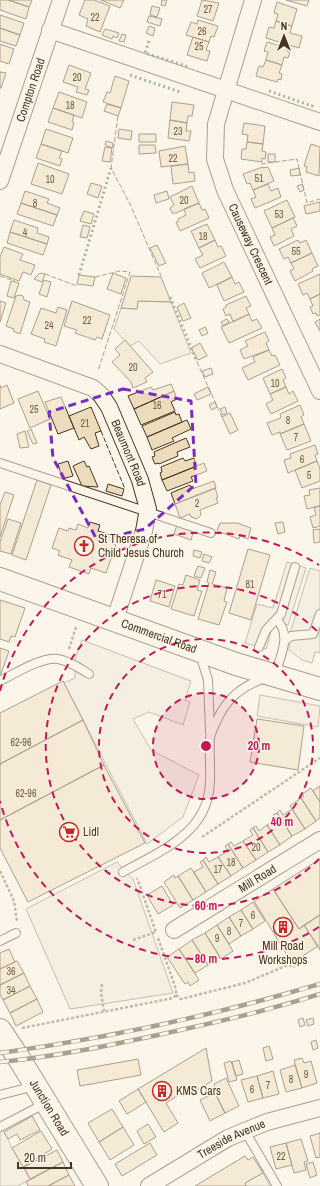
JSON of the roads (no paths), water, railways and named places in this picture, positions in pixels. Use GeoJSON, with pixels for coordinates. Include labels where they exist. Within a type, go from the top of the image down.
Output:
{"type":"FeatureCollection","features":[{"type":"Feature","properties":{"kind":"main road","name":"Commercial Road"},"geometry":{"type":"LineString","coordinates":[[0,579],[115,619],[199,651],[273,676],[320,689]]}},
{"type":"Feature","properties":{"kind":"main road","name":"Junction Road"},"geometry":{"type":"LineString","coordinates":[[3,1034],[97,1186]]}},
{"type":"Feature","properties":{"kind":"street","name":"Compton Road"},"geometry":{"type":"LineString","coordinates":[[0,181],[61,0]]}},
{"type":"Feature","properties":{"kind":"street","name":"Causeway Crescent"},"geometry":{"type":"LineString","coordinates":[[253,0],[216,124],[214,142],[219,173],[320,391]]}},
{"type":"Feature","properties":{"kind":"street"},"geometry":{"type":"LineString","coordinates":[[50,30],[320,122]]}},
{"type":"Feature","properties":{"kind":"street","name":"Beaumont Road"},"geometry":{"type":"LineString","coordinates":[[0,354],[93,388],[101,395],[109,407],[140,480],[147,502],[148,512],[144,532],[115,619]]}},
{"type":"Feature","properties":{"kind":"street","name":"Mill Road"},"geometry":{"type":"LineString","coordinates":[[174,930],[320,840]]}},
{"type":"Feature","properties":{"kind":"street","name":"Treeside Avenue"},"geometry":{"type":"LineString","coordinates":[[149,1186],[228,1138],[267,1122],[320,1108]]}},
{"type":"Feature","properties":{"kind":"lane"},"geometry":{"type":"LineString","coordinates":[[0,463],[211,533]]}},
{"type":"Feature","properties":{"kind":"lane"},"geometry":{"type":"LineString","coordinates":[[259,647],[266,630],[277,620],[283,609],[295,567]]}},
{"type":"Feature","properties":{"kind":"lane"},"geometry":{"type":"LineString","coordinates":[[285,641],[291,636],[313,634],[320,614]]}},
{"type":"Feature","properties":{"kind":"lane"},"geometry":{"type":"LineString","coordinates":[[210,736],[222,709],[236,692],[252,682],[273,676],[285,641],[283,627],[277,620]]}},
{"type":"Feature","properties":{"kind":"lane"},"geometry":{"type":"LineString","coordinates":[[123,872],[176,840],[199,819],[205,807],[211,782],[208,680],[199,651]]}},
{"type":"Feature","properties":{"kind":"lane"},"geometry":{"type":"LineString","coordinates":[[0,681],[48,659],[54,658],[65,660],[89,674]]}},
{"type":"Feature","properties":{"kind":"lane"},"geometry":{"type":"LineString","coordinates":[[0,941],[16,933]]}},
{"type":"Feature","properties":{"kind":"lane"},"geometry":{"type":"LineString","coordinates":[[0,1095],[41,1094]]}},
{"type":"Feature","properties":{"kind":"lane"},"geometry":{"type":"LineString","coordinates":[[0,1127],[41,1094]]}},
{"type":"Feature","properties":{"kind":"lane"},"geometry":{"type":"LineString","coordinates":[[245,1131],[277,1186]]}},
{"type":"Feature","properties":{"kind":"railway"},"geometry":{"type":"LineString","coordinates":[[0,1053],[121,1033],[201,1016],[320,984]]}},
{"type":"Feature","properties":{"kind":"railway"},"geometry":{"type":"LineString","coordinates":[[0,1062],[60,1054],[158,1035],[260,1011],[320,994]]}},
{"type":"Feature","properties":{"kind":"place","name":"St Theresa of Child Jesus Church"},"geometry":{"type":"Point","coordinates":[84,546]}},
{"type":"Feature","properties":{"kind":"place","name":"Lidl"},"geometry":{"type":"Point","coordinates":[69,832]}},
{"type":"Feature","properties":{"kind":"place","name":"Mill Road Workshops"},"geometry":{"type":"Point","coordinates":[283,927]}},
{"type":"Feature","properties":{"kind":"place","name":"KMS Cars"},"geometry":{"type":"Point","coordinates":[162,1091]}}]}
